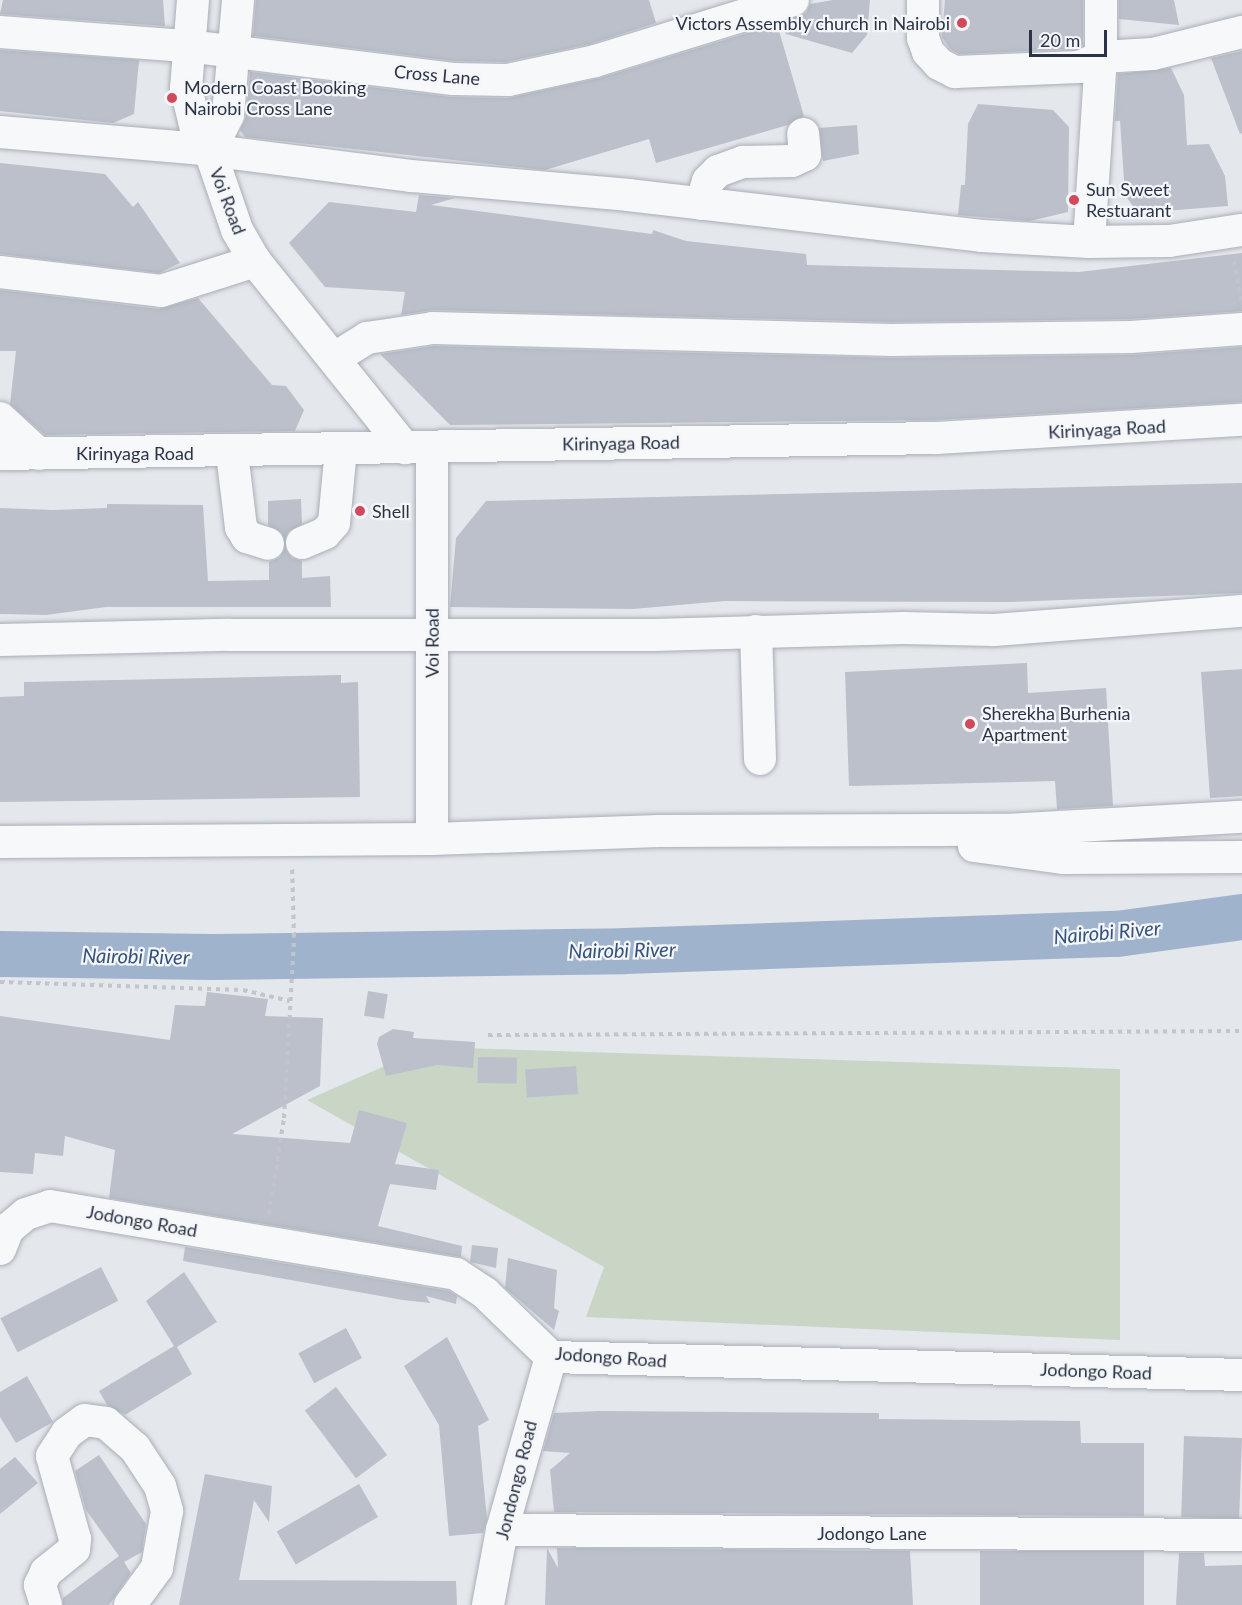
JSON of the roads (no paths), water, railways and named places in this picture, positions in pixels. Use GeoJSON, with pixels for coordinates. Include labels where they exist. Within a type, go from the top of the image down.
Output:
{"type":"FeatureCollection","features":[{"type":"Feature","properties":{"kind":"street","name":"Voi Road"},"geometry":{"type":"LineString","coordinates":[[193,0],[186,88],[190,110],[210,151],[237,230],[255,261],[335,358],[418,448],[431,636],[432,839]]}},
{"type":"Feature","properties":{"kind":"street"},"geometry":{"type":"LineString","coordinates":[[210,151],[228,115],[236,53],[238,0]]}},
{"type":"Feature","properties":{"kind":"street","name":"Cross Lane"},"geometry":{"type":"LineString","coordinates":[[0,32],[188,46],[453,79],[508,80],[595,62],[793,0]]}},
{"type":"Feature","properties":{"kind":"street"},"geometry":{"type":"LineString","coordinates":[[923,0],[923,38],[928,52],[939,64],[955,72],[1079,67],[1101,57],[1154,54],[1242,32]]}},
{"type":"Feature","properties":{"kind":"street"},"geometry":{"type":"LineString","coordinates":[[1089,242],[1101,57],[1101,0]]}},
{"type":"Feature","properties":{"kind":"street"},"geometry":{"type":"LineString","coordinates":[[0,132],[210,151],[412,176],[701,204],[982,236],[1089,242],[1169,241],[1235,231]]}},
{"type":"Feature","properties":{"kind":"street"},"geometry":{"type":"LineString","coordinates":[[701,204],[708,182],[718,171],[743,162],[792,161],[805,155],[803,134]]}},
{"type":"Feature","properties":{"kind":"street"},"geometry":{"type":"LineString","coordinates":[[0,272],[161,291],[255,261]]}},
{"type":"Feature","properties":{"kind":"street"},"geometry":{"type":"LineString","coordinates":[[335,358],[367,338],[433,328],[892,340],[1131,337],[1242,329]]}},
{"type":"Feature","properties":{"kind":"street"},"geometry":{"type":"LineString","coordinates":[[0,418],[39,454]]}},
{"type":"Feature","properties":{"kind":"street","name":"Kirinyaga Road"},"geometry":{"type":"LineString","coordinates":[[0,454],[232,453],[936,438],[1242,420]]}},
{"type":"Feature","properties":{"kind":"street"},"geometry":{"type":"LineString","coordinates":[[302,543],[325,533],[334,523],[341,449]]}},
{"type":"Feature","properties":{"kind":"street"},"geometry":{"type":"LineString","coordinates":[[232,453],[241,527],[247,537],[268,544]]}},
{"type":"Feature","properties":{"kind":"street"},"geometry":{"type":"LineString","coordinates":[[0,640],[229,635],[431,636],[994,630],[1242,611]]}},
{"type":"Feature","properties":{"kind":"street"},"geometry":{"type":"LineString","coordinates":[[756,631],[760,759]]}},
{"type":"Feature","properties":{"kind":"street"},"geometry":{"type":"LineString","coordinates":[[0,842],[291,838],[432,839],[659,831],[1006,830],[1242,817]]}},
{"type":"Feature","properties":{"kind":"street"},"geometry":{"type":"LineString","coordinates":[[878,829],[1064,858],[1242,857]]}},
{"type":"Feature","properties":{"kind":"street","name":"Jodongo Road"},"geometry":{"type":"LineString","coordinates":[[0,1249],[8,1229],[26,1214],[50,1206],[456,1274],[485,1293],[552,1357],[1242,1375]]}},
{"type":"Feature","properties":{"kind":"street","name":"Jondongo Road"},"geometry":{"type":"LineString","coordinates":[[488,1605],[502,1530],[552,1357]]}},
{"type":"Feature","properties":{"kind":"street"},"geometry":{"type":"LineString","coordinates":[[46,1605],[40,1585],[46,1572],[74,1549],[75,1539],[52,1456],[67,1433],[85,1420],[106,1423],[135,1448],[160,1486],[166,1511],[157,1568],[130,1605]]}},
{"type":"Feature","properties":{"kind":"street","name":"Jodongo Lane"},"geometry":{"type":"LineString","coordinates":[[502,1530],[1242,1535]]}},
{"type":"Feature","properties":{"kind":"waterway","name":"Nairobi River"},"geometry":{"type":"LineString","coordinates":[[0,954],[212,957],[625,951],[1117,934],[1242,917]]}},
{"type":"Feature","properties":{"kind":"place","name":"Victors Assembly church in Nairobi"},"geometry":{"type":"Point","coordinates":[962,23]}},
{"type":"Feature","properties":{"kind":"place","name":"Modern Coast Booking Nairobi Cross Lane"},"geometry":{"type":"Point","coordinates":[172,98]}},
{"type":"Feature","properties":{"kind":"place","name":"Sun Sweet Restuarant"},"geometry":{"type":"Point","coordinates":[1074,200]}},
{"type":"Feature","properties":{"kind":"place","name":"Shell"},"geometry":{"type":"Point","coordinates":[360,511]}},
{"type":"Feature","properties":{"kind":"place","name":"Sherekha Burhenia Apartment"},"geometry":{"type":"Point","coordinates":[970,724]}}]}
